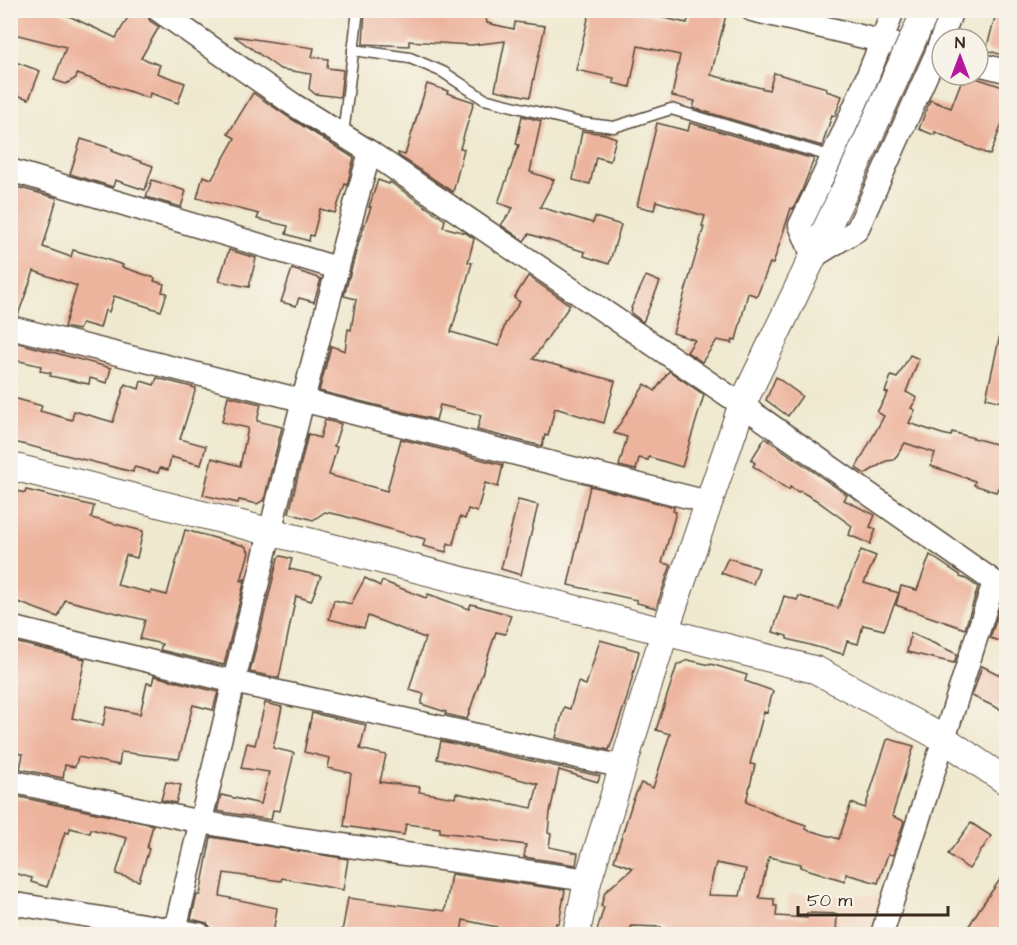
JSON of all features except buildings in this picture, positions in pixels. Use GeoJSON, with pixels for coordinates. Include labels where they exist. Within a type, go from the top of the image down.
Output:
{"type":"FeatureCollection","features":[{"type":"Feature","properties":{"kind":"street"},"geometry":{"type":"LineString","coordinates":[[158,10],[294,105],[370,152],[742,405],[1000,586],[944,739],[882,934]]}},
{"type":"Feature","properties":{"kind":"street"},"geometry":{"type":"LineString","coordinates":[[752,10],[930,53]]}},
{"type":"Feature","properties":{"kind":"street"},"geometry":{"type":"LineString","coordinates":[[813,257],[800,225],[833,157],[882,42],[893,10]]}},
{"type":"Feature","properties":{"kind":"street"},"geometry":{"type":"LineString","coordinates":[[576,934],[588,880],[665,631],[742,405],[843,194],[926,10]]}},
{"type":"Feature","properties":{"kind":"street"},"geometry":{"type":"LineString","coordinates":[[947,27],[952,10]]}},
{"type":"Feature","properties":{"kind":"street"},"geometry":{"type":"LineString","coordinates":[[990,67],[1006,71]]}},
{"type":"Feature","properties":{"kind":"street"},"geometry":{"type":"LineString","coordinates":[[813,257],[857,230],[930,74]]}},
{"type":"Feature","properties":{"kind":"street"},"geometry":{"type":"LineString","coordinates":[[175,930],[270,530],[337,268],[370,152]]}},
{"type":"Feature","properties":{"kind":"street"},"geometry":{"type":"LineString","coordinates":[[10,170],[337,268]]}},
{"type":"Feature","properties":{"kind":"street"},"geometry":{"type":"LineString","coordinates":[[10,327],[708,502]]}},
{"type":"Feature","properties":{"kind":"street"},"geometry":{"type":"LineString","coordinates":[[10,466],[816,670],[944,739],[1006,781]]}},
{"type":"Feature","properties":{"kind":"street"},"geometry":{"type":"LineString","coordinates":[[10,627],[234,682],[624,767]]}},
{"type":"Feature","properties":{"kind":"street"},"geometry":{"type":"LineString","coordinates":[[10,781],[201,822],[300,839],[588,880]]}},
{"type":"Feature","properties":{"kind":"street"},"geometry":{"type":"LineString","coordinates":[[10,903],[98,926],[175,930],[199,934]]}},
{"type":"Feature","properties":{"kind":"lane"},"geometry":{"type":"LineString","coordinates":[[343,135],[358,10]]}},
{"type":"Feature","properties":{"kind":"lane"},"geometry":{"type":"LineString","coordinates":[[353,50],[410,58],[443,72],[484,99],[581,123],[614,127],[670,109],[833,157]]}},
{"type":"Feature","properties":{"kind":"shaded area"},"geometry":{"type":"Polygon","coordinates":[[[788,894],[886,896],[874,934],[786,934],[788,894]]]}}]}
